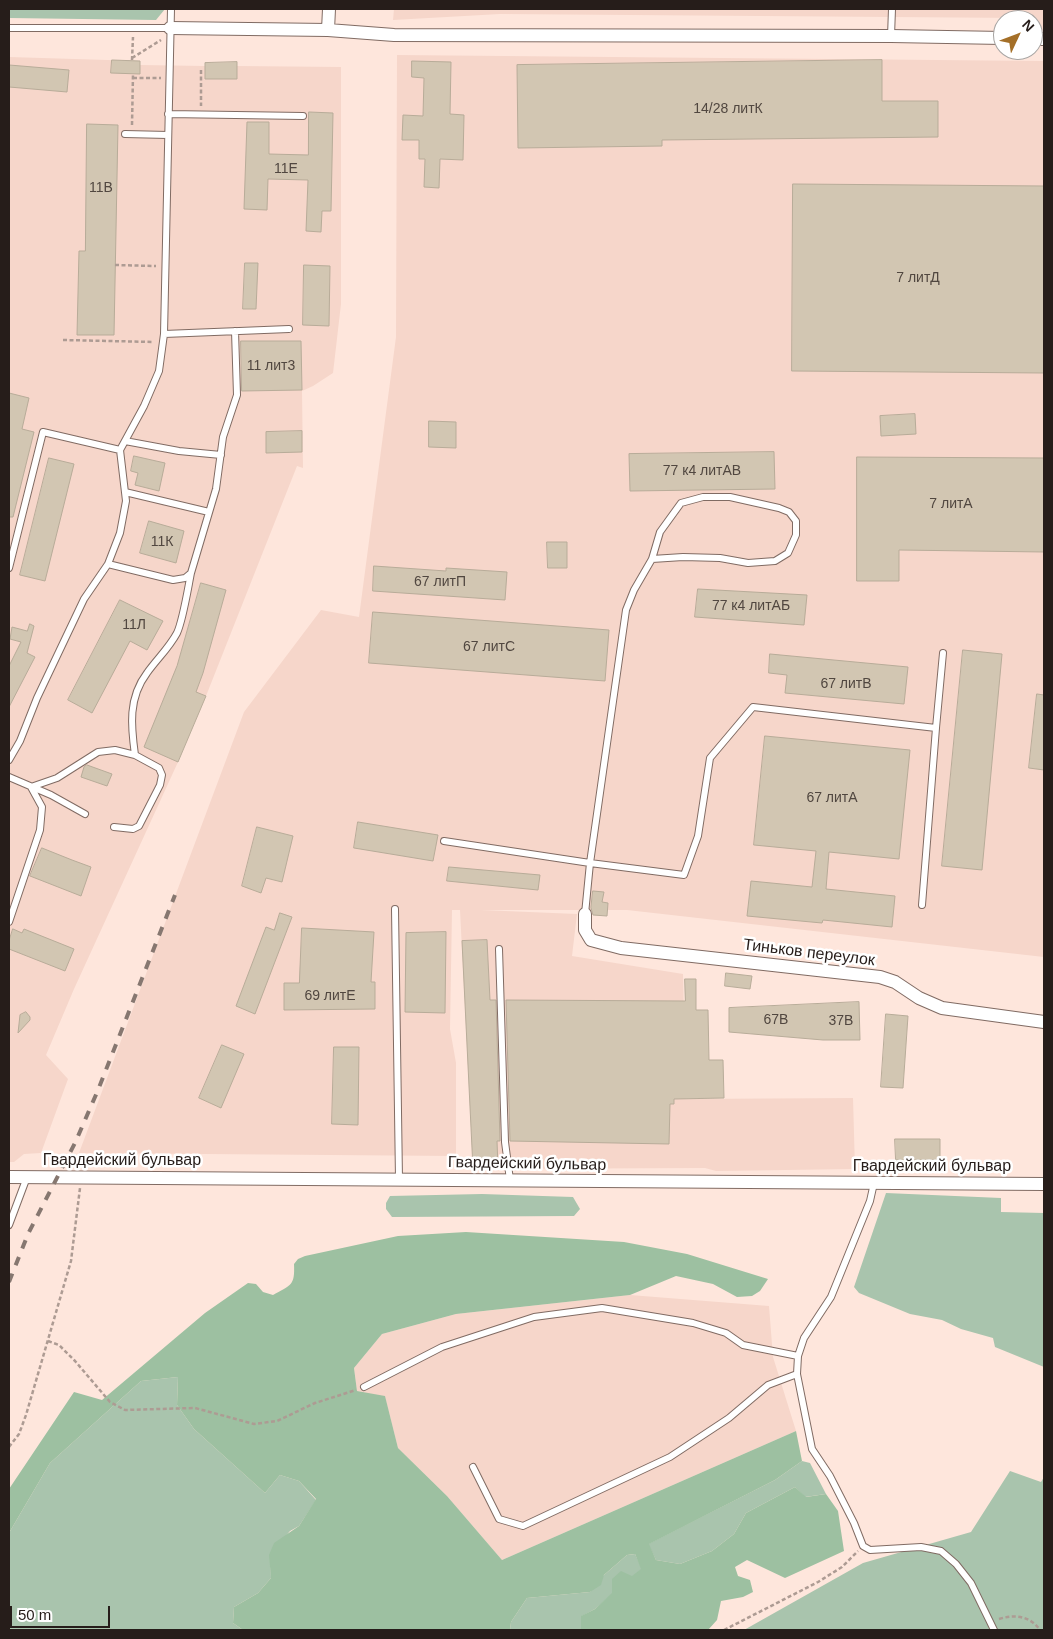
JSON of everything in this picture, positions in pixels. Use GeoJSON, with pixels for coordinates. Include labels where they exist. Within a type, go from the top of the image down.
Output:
{"type":"FeatureCollection","features":[{"type":"Feature","properties":{"kind":"street"},"geometry":{"type":"LineString","coordinates":[[328,30],[329,9]]}},
{"type":"Feature","properties":{"kind":"street"},"geometry":{"type":"LineString","coordinates":[[170,31],[328,30],[394,35],[993,38]]}},
{"type":"Feature","properties":{"kind":"street","name":"Тиньков переулок"},"geometry":{"type":"LineString","coordinates":[[585,914],[585,930],[590,940],[621,948],[880,977],[895,982],[919,998],[942,1008],[1044,1022]]}},
{"type":"Feature","properties":{"kind":"street","name":"Гвардейский бульвар"},"geometry":{"type":"LineString","coordinates":[[9,1177],[1044,1184]]}},
{"type":"Feature","properties":{"kind":"lane"},"geometry":{"type":"LineString","coordinates":[[9,760],[20,741],[36,698],[84,599],[108,564],[120,533],[126,501],[120,450],[144,406],[159,371],[164,334],[171,9]]}},
{"type":"Feature","properties":{"kind":"lane"},"geometry":{"type":"LineString","coordinates":[[891,36],[892,9]]}},
{"type":"Feature","properties":{"kind":"lane"},"geometry":{"type":"LineString","coordinates":[[9,28],[133,28],[170,31]]}},
{"type":"Feature","properties":{"kind":"lane"},"geometry":{"type":"LineString","coordinates":[[168,114],[303,116]]}},
{"type":"Feature","properties":{"kind":"lane"},"geometry":{"type":"LineString","coordinates":[[128,134],[168,135]]}},
{"type":"Feature","properties":{"kind":"lane"},"geometry":{"type":"LineString","coordinates":[[164,334],[288,329]]}},
{"type":"Feature","properties":{"kind":"lane"},"geometry":{"type":"LineString","coordinates":[[135,755],[131,723],[133,702],[138,687],[146,674],[167,649],[178,631],[191,573],[216,489],[223,438],[237,394],[235,331]]}},
{"type":"Feature","properties":{"kind":"lane"},"geometry":{"type":"LineString","coordinates":[[9,568],[43,432],[120,450]]}},
{"type":"Feature","properties":{"kind":"lane"},"geometry":{"type":"LineString","coordinates":[[125,441],[179,451],[221,455]]}},
{"type":"Feature","properties":{"kind":"lane"},"geometry":{"type":"LineString","coordinates":[[125,492],[210,512]]}},
{"type":"Feature","properties":{"kind":"lane"},"geometry":{"type":"LineString","coordinates":[[585,914],[590,863],[626,610],[634,590],[652,559],[660,532],[682,503],[703,497],[730,497],[779,508],[789,512],[796,521],[796,535],[788,553],[775,561],[748,563],[720,558],[683,557],[652,559]]}},
{"type":"Feature","properties":{"kind":"lane"},"geometry":{"type":"LineString","coordinates":[[108,564],[173,580],[185,578],[191,573]]}},
{"type":"Feature","properties":{"kind":"lane"},"geometry":{"type":"LineString","coordinates":[[922,905],[943,653]]}},
{"type":"Feature","properties":{"kind":"lane"},"geometry":{"type":"LineString","coordinates":[[444,841],[684,875],[698,836],[710,758],[753,707],[936,728]]}},
{"type":"Feature","properties":{"kind":"lane"},"geometry":{"type":"LineString","coordinates":[[31,787],[57,778],[98,752],[115,750],[135,755],[159,768],[162,775],[160,785],[139,826],[133,829],[114,827]]}},
{"type":"Feature","properties":{"kind":"lane"},"geometry":{"type":"LineString","coordinates":[[9,777],[51,795],[84,814]]}},
{"type":"Feature","properties":{"kind":"lane"},"geometry":{"type":"LineString","coordinates":[[9,922],[40,830],[42,807],[31,787]]}},
{"type":"Feature","properties":{"kind":"lane"},"geometry":{"type":"LineString","coordinates":[[395,909],[399,1179]]}},
{"type":"Feature","properties":{"kind":"lane"},"geometry":{"type":"LineString","coordinates":[[499,948],[505,1142],[510,1180]]}},
{"type":"Feature","properties":{"kind":"lane"},"geometry":{"type":"LineString","coordinates":[[9,1225],[27,1176]]}},
{"type":"Feature","properties":{"kind":"lane"},"geometry":{"type":"LineString","coordinates":[[874,1183],[870,1201],[832,1297],[804,1338],[798,1356],[797,1374],[812,1449],[830,1476],[863,1546],[870,1550],[921,1547],[941,1551],[956,1564],[971,1583],[994,1630]]}},
{"type":"Feature","properties":{"kind":"lane"},"geometry":{"type":"LineString","coordinates":[[364,1387],[442,1347],[460,1341],[534,1317],[602,1308],[693,1323],[726,1333],[743,1344],[798,1356]]}},
{"type":"Feature","properties":{"kind":"lane"},"geometry":{"type":"LineString","coordinates":[[473,1467],[499,1519],[522,1526],[670,1457],[729,1418],[768,1385],[797,1374]]}},
{"type":"Feature","properties":{"kind":"path"},"geometry":{"type":"LineString","coordinates":[[133,28],[132,59],[170,31]]}},
{"type":"Feature","properties":{"kind":"path"},"geometry":{"type":"LineString","coordinates":[[201,70],[201,115]]}},
{"type":"Feature","properties":{"kind":"path"},"geometry":{"type":"LineString","coordinates":[[128,134],[133,76],[169,78]]}},
{"type":"Feature","properties":{"kind":"path"},"geometry":{"type":"LineString","coordinates":[[115,265],[166,266]]}},
{"type":"Feature","properties":{"kind":"path"},"geometry":{"type":"LineString","coordinates":[[63,340],[163,343]]}},
{"type":"Feature","properties":{"kind":"path"},"geometry":{"type":"LineString","coordinates":[[9,1447],[19,1434],[26,1415],[71,1261],[82,1176]]}},
{"type":"Feature","properties":{"kind":"path"},"geometry":{"type":"LineString","coordinates":[[48,1341],[59,1345],[110,1402],[125,1410],[194,1408],[254,1424],[277,1421],[315,1404],[364,1387]]}},
{"type":"Feature","properties":{"kind":"path"},"geometry":{"type":"LineString","coordinates":[[724,1630],[818,1582],[842,1567],[863,1546]]}},
{"type":"Feature","properties":{"kind":"path"},"geometry":{"type":"LineString","coordinates":[[991,1622],[1012,1616],[1025,1618],[1035,1624],[1040,1630]]}},
{"type":"Feature","properties":{"kind":"shaded area"},"geometry":{"type":"Polygon","coordinates":[[[394,9],[1044,9],[1044,30],[1043,10],[993,10],[993,18],[500,14],[393,20],[394,9]]]}},
{"type":"Feature","properties":{"kind":"shaded area"},"geometry":{"type":"Polygon","coordinates":[[[397,55],[1044,61],[1044,957],[627,910],[481,910],[577,914],[572,956],[683,974],[686,1099],[853,1098],[855,1169],[716,1171],[705,1168],[473,1169],[460,910],[452,910],[450,1029],[456,1063],[456,1156],[79,1153],[244,712],[321,610],[359,617],[396,337],[397,55]]]}},
{"type":"Feature","properties":{"kind":"shaded area"},"geometry":{"type":"Polygon","coordinates":[[[9,57],[140,61],[140,65],[205,66],[205,63],[237,62],[237,66],[341,67],[341,304],[333,373],[302,391],[303,468],[297,466],[178,762],[74,989],[46,1055],[68,1079],[41,1153],[24,1154],[14,1162],[9,1162],[9,57]]]}},
{"type":"Feature","properties":{"kind":"shaded area"},"geometry":{"type":"Polygon","coordinates":[[[630,1295],[769,1306],[773,1357],[796,1431],[502,1560],[447,1496],[398,1448],[385,1397],[357,1391],[354,1368],[382,1334],[456,1314],[630,1295]]]}},
{"type":"Feature","properties":{"kind":"green space"},"geometry":{"type":"Polygon","coordinates":[[[9,9],[165,9],[156,20],[9,18],[9,9]]]}},
{"type":"Feature","properties":{"kind":"green space"},"geometry":{"type":"Polygon","coordinates":[[[886,1193],[1001,1198],[1001,1212],[1044,1213],[1044,1367],[995,1347],[993,1338],[961,1329],[942,1320],[910,1314],[859,1293],[854,1287],[886,1193]]]}},
{"type":"Feature","properties":{"kind":"green space"},"geometry":{"type":"Polygon","coordinates":[[[482,1194],[573,1197],[580,1209],[574,1216],[392,1217],[386,1209],[386,1203],[390,1196],[482,1194]]]}},
{"type":"Feature","properties":{"kind":"green space"},"geometry":{"type":"Polygon","coordinates":[[[466,1232],[624,1242],[687,1254],[768,1279],[760,1291],[752,1296],[737,1297],[713,1284],[676,1276],[630,1295],[456,1314],[382,1334],[354,1368],[357,1391],[385,1396],[398,1448],[447,1496],[502,1560],[796,1431],[802,1461],[775,1480],[649,1544],[656,1560],[680,1564],[712,1551],[734,1534],[746,1513],[795,1487],[806,1497],[826,1494],[838,1511],[844,1551],[785,1578],[747,1560],[735,1567],[738,1576],[750,1580],[753,1592],[743,1597],[721,1601],[717,1620],[708,1630],[581,1630],[581,1616],[595,1609],[612,1593],[612,1579],[621,1571],[632,1576],[641,1569],[635,1554],[627,1555],[604,1575],[601,1585],[590,1592],[527,1598],[511,1622],[510,1630],[243,1630],[233,1623],[234,1607],[258,1593],[271,1578],[269,1555],[274,1543],[299,1526],[316,1499],[299,1481],[280,1475],[265,1493],[194,1429],[177,1405],[178,1377],[141,1381],[50,1463],[9,1533],[9,1489],[74,1392],[102,1400],[205,1313],[248,1283],[256,1284],[263,1292],[273,1295],[288,1287],[293,1281],[294,1264],[298,1259],[305,1256],[398,1236],[466,1232]]]}},
{"type":"Feature","properties":{"kind":"green space"},"geometry":{"type":"Polygon","coordinates":[[[178,1377],[177,1405],[194,1429],[265,1493],[280,1475],[299,1481],[316,1500],[299,1526],[290,1531],[270,1555],[271,1578],[258,1593],[234,1607],[233,1623],[243,1630],[9,1630],[9,1533],[50,1463],[141,1381],[178,1377]]]}},
{"type":"Feature","properties":{"kind":"green space"},"geometry":{"type":"Polygon","coordinates":[[[802,1461],[810,1463],[826,1494],[805,1497],[795,1487],[746,1513],[734,1534],[712,1551],[680,1564],[656,1560],[648,1544],[775,1480],[802,1461]]]}},
{"type":"Feature","properties":{"kind":"green space"},"geometry":{"type":"Polygon","coordinates":[[[1010,1471],[1041,1482],[1044,1477],[1044,1630],[744,1630],[863,1563],[971,1532],[1010,1471]]]}},
{"type":"Feature","properties":{"kind":"green space"},"geometry":{"type":"Polygon","coordinates":[[[635,1554],[642,1569],[595,1609],[582,1616],[581,1630],[510,1630],[511,1622],[527,1598],[590,1592],[604,1575],[627,1555],[635,1554]]]}},
{"type":"Feature","properties":{"kind":"building"},"geometry":{"type":"Polygon","coordinates":[[[112,60],[140,61],[140,74],[111,73],[112,60]]]}},
{"type":"Feature","properties":{"kind":"building"},"geometry":{"type":"Polygon","coordinates":[[[882,60],[882,101],[938,101],[938,137],[662,140],[662,146],[518,148],[517,65],[882,60]]]}},
{"type":"Feature","properties":{"kind":"building"},"geometry":{"type":"Polygon","coordinates":[[[412,61],[451,62],[450,114],[464,115],[463,160],[440,159],[439,188],[424,187],[425,159],[419,159],[419,140],[402,140],[403,115],[423,116],[424,78],[412,77],[412,61]]]}},
{"type":"Feature","properties":{"kind":"building"},"geometry":{"type":"Polygon","coordinates":[[[237,62],[237,79],[205,79],[205,63],[237,62]]]}},
{"type":"Feature","properties":{"kind":"building"},"geometry":{"type":"Polygon","coordinates":[[[9,65],[69,70],[67,92],[9,87],[9,65]]]}},
{"type":"Feature","properties":{"kind":"building"},"geometry":{"type":"Polygon","coordinates":[[[309,112],[333,113],[331,211],[322,211],[321,232],[306,231],[308,180],[268,179],[267,210],[244,209],[247,122],[269,122],[269,154],[308,155],[309,112]]]}},
{"type":"Feature","properties":{"kind":"building"},"geometry":{"type":"Polygon","coordinates":[[[87,124],[118,125],[114,335],[77,335],[79,251],[85,251],[87,124]]]}},
{"type":"Feature","properties":{"kind":"building"},"geometry":{"type":"Polygon","coordinates":[[[793,184],[1044,186],[1044,373],[792,371],[793,184]]]}},
{"type":"Feature","properties":{"kind":"building"},"geometry":{"type":"Polygon","coordinates":[[[245,263],[258,263],[256,309],[243,309],[245,263]]]}},
{"type":"Feature","properties":{"kind":"building"},"geometry":{"type":"Polygon","coordinates":[[[304,265],[330,266],[329,326],[303,325],[304,265]]]}},
{"type":"Feature","properties":{"kind":"building"},"geometry":{"type":"Polygon","coordinates":[[[241,341],[301,341],[302,390],[242,391],[241,341]]]}},
{"type":"Feature","properties":{"kind":"building"},"geometry":{"type":"Polygon","coordinates":[[[9,393],[29,398],[22,429],[34,432],[13,517],[9,517],[9,393]]]}},
{"type":"Feature","properties":{"kind":"building"},"geometry":{"type":"Polygon","coordinates":[[[915,414],[916,434],[881,436],[880,416],[915,414]]]}},
{"type":"Feature","properties":{"kind":"building"},"geometry":{"type":"Polygon","coordinates":[[[429,421],[456,422],[456,448],[429,447],[429,421]]]}},
{"type":"Feature","properties":{"kind":"building"},"geometry":{"type":"Polygon","coordinates":[[[302,431],[302,452],[266,453],[266,432],[302,431]]]}},
{"type":"Feature","properties":{"kind":"building"},"geometry":{"type":"Polygon","coordinates":[[[774,452],[775,489],[630,491],[629,454],[774,452]]]}},
{"type":"Feature","properties":{"kind":"building"},"geometry":{"type":"Polygon","coordinates":[[[134,456],[165,463],[159,491],[135,485],[138,473],[131,471],[134,456]]]}},
{"type":"Feature","properties":{"kind":"building"},"geometry":{"type":"Polygon","coordinates":[[[857,457],[1044,458],[1044,552],[899,550],[899,581],[857,581],[857,457]]]}},
{"type":"Feature","properties":{"kind":"building"},"geometry":{"type":"Polygon","coordinates":[[[49,458],[74,464],[45,581],[20,575],[49,458]]]}},
{"type":"Feature","properties":{"kind":"building"},"geometry":{"type":"Polygon","coordinates":[[[149,521],[184,531],[176,563],[140,553],[149,521]]]}},
{"type":"Feature","properties":{"kind":"building"},"geometry":{"type":"Polygon","coordinates":[[[547,542],[567,542],[567,568],[548,568],[547,542]]]}},
{"type":"Feature","properties":{"kind":"building"},"geometry":{"type":"Polygon","coordinates":[[[374,566],[446,571],[446,568],[507,572],[505,600],[373,591],[374,566]]]}},
{"type":"Feature","properties":{"kind":"building"},"geometry":{"type":"Polygon","coordinates":[[[201,583],[226,590],[196,692],[206,696],[178,762],[144,747],[177,666],[201,583]]]}},
{"type":"Feature","properties":{"kind":"building"},"geometry":{"type":"Polygon","coordinates":[[[698,589],[807,595],[804,625],[695,617],[698,589]]]}},
{"type":"Feature","properties":{"kind":"building"},"geometry":{"type":"Polygon","coordinates":[[[120,600],[163,621],[147,650],[130,641],[92,713],[68,700],[120,600]]]}},
{"type":"Feature","properties":{"kind":"building"},"geometry":{"type":"Polygon","coordinates":[[[373,612],[609,630],[605,681],[369,663],[373,612]]]}},
{"type":"Feature","properties":{"kind":"building"},"geometry":{"type":"Polygon","coordinates":[[[30,624],[34,626],[27,653],[35,657],[9,707],[9,666],[21,642],[10,639],[12,627],[27,631],[30,624]]]}},
{"type":"Feature","properties":{"kind":"building"},"geometry":{"type":"Polygon","coordinates":[[[963,650],[1002,654],[982,870],[942,866],[963,650]]]}},
{"type":"Feature","properties":{"kind":"building"},"geometry":{"type":"Polygon","coordinates":[[[770,654],[908,667],[904,704],[785,693],[787,675],[769,673],[770,654]]]}},
{"type":"Feature","properties":{"kind":"building"},"geometry":{"type":"Polygon","coordinates":[[[1037,694],[1044,695],[1044,770],[1029,768],[1037,694]]]}},
{"type":"Feature","properties":{"kind":"building"},"geometry":{"type":"Polygon","coordinates":[[[765,736],[910,750],[899,859],[829,852],[826,889],[895,896],[892,927],[823,920],[822,923],[747,916],[751,881],[812,887],[816,851],[754,845],[765,736]]]}},
{"type":"Feature","properties":{"kind":"building"},"geometry":{"type":"Polygon","coordinates":[[[87,765],[112,774],[107,786],[81,777],[84,767],[87,765]]]}},
{"type":"Feature","properties":{"kind":"building"},"geometry":{"type":"Polygon","coordinates":[[[358,822],[438,835],[433,861],[354,848],[358,822]]]}},
{"type":"Feature","properties":{"kind":"building"},"geometry":{"type":"Polygon","coordinates":[[[257,827],[293,836],[282,882],[266,878],[261,893],[242,886],[257,827]]]}},
{"type":"Feature","properties":{"kind":"building"},"geometry":{"type":"Polygon","coordinates":[[[42,848],[91,867],[81,896],[30,876],[42,848]]]}},
{"type":"Feature","properties":{"kind":"building"},"geometry":{"type":"Polygon","coordinates":[[[449,867],[540,875],[538,890],[447,881],[449,867]]]}},
{"type":"Feature","properties":{"kind":"building"},"geometry":{"type":"Polygon","coordinates":[[[593,891],[604,892],[602,902],[608,903],[607,916],[593,915],[591,908],[593,891]]]}},
{"type":"Feature","properties":{"kind":"building"},"geometry":{"type":"Polygon","coordinates":[[[280,913],[292,917],[255,1014],[236,1006],[266,927],[274,930],[280,913]]]}},
{"type":"Feature","properties":{"kind":"building"},"geometry":{"type":"Polygon","coordinates":[[[302,928],[374,932],[371,982],[375,982],[375,1009],[284,1010],[284,983],[299,983],[302,928]]]}},
{"type":"Feature","properties":{"kind":"building"},"geometry":{"type":"Polygon","coordinates":[[[13,929],[22,933],[24,929],[74,949],[65,971],[9,949],[9,941],[13,929]]]}},
{"type":"Feature","properties":{"kind":"building"},"geometry":{"type":"Polygon","coordinates":[[[446,932],[445,1013],[405,1012],[406,933],[446,932]]]}},
{"type":"Feature","properties":{"kind":"building"},"geometry":{"type":"Polygon","coordinates":[[[487,940],[490,1000],[496,1000],[500,1141],[497,1141],[498,1168],[473,1169],[462,941],[487,940]]]}},
{"type":"Feature","properties":{"kind":"building"},"geometry":{"type":"Polygon","coordinates":[[[726,973],[752,976],[750,989],[725,986],[726,973]]]}},
{"type":"Feature","properties":{"kind":"building"},"geometry":{"type":"Polygon","coordinates":[[[685,979],[696,979],[696,1010],[708,1010],[709,1060],[723,1060],[724,1098],[674,1099],[674,1104],[670,1104],[669,1144],[510,1141],[506,1000],[685,1001],[685,979]]]}},
{"type":"Feature","properties":{"kind":"building"},"geometry":{"type":"Polygon","coordinates":[[[859,1002],[860,1040],[823,1040],[729,1032],[729,1008],[859,1002]]]}},
{"type":"Feature","properties":{"kind":"building"},"geometry":{"type":"Polygon","coordinates":[[[26,1012],[30,1020],[18,1033],[20,1015],[26,1012]]]}},
{"type":"Feature","properties":{"kind":"building"},"geometry":{"type":"Polygon","coordinates":[[[886,1014],[908,1016],[903,1088],[881,1087],[886,1014]]]}},
{"type":"Feature","properties":{"kind":"building"},"geometry":{"type":"Polygon","coordinates":[[[222,1045],[244,1054],[221,1108],[199,1098],[222,1045]]]}},
{"type":"Feature","properties":{"kind":"building"},"geometry":{"type":"Polygon","coordinates":[[[334,1047],[359,1047],[358,1125],[332,1124],[334,1047]]]}},
{"type":"Feature","properties":{"kind":"building"},"geometry":{"type":"Polygon","coordinates":[[[895,1139],[940,1139],[940,1160],[896,1160],[895,1139]]]}},
{"type":"Feature","properties":{"kind":"railway"},"geometry":{"type":"LineString","coordinates":[[9,1282],[28,1234],[75,1143],[98,1090],[175,895]]}}]}
